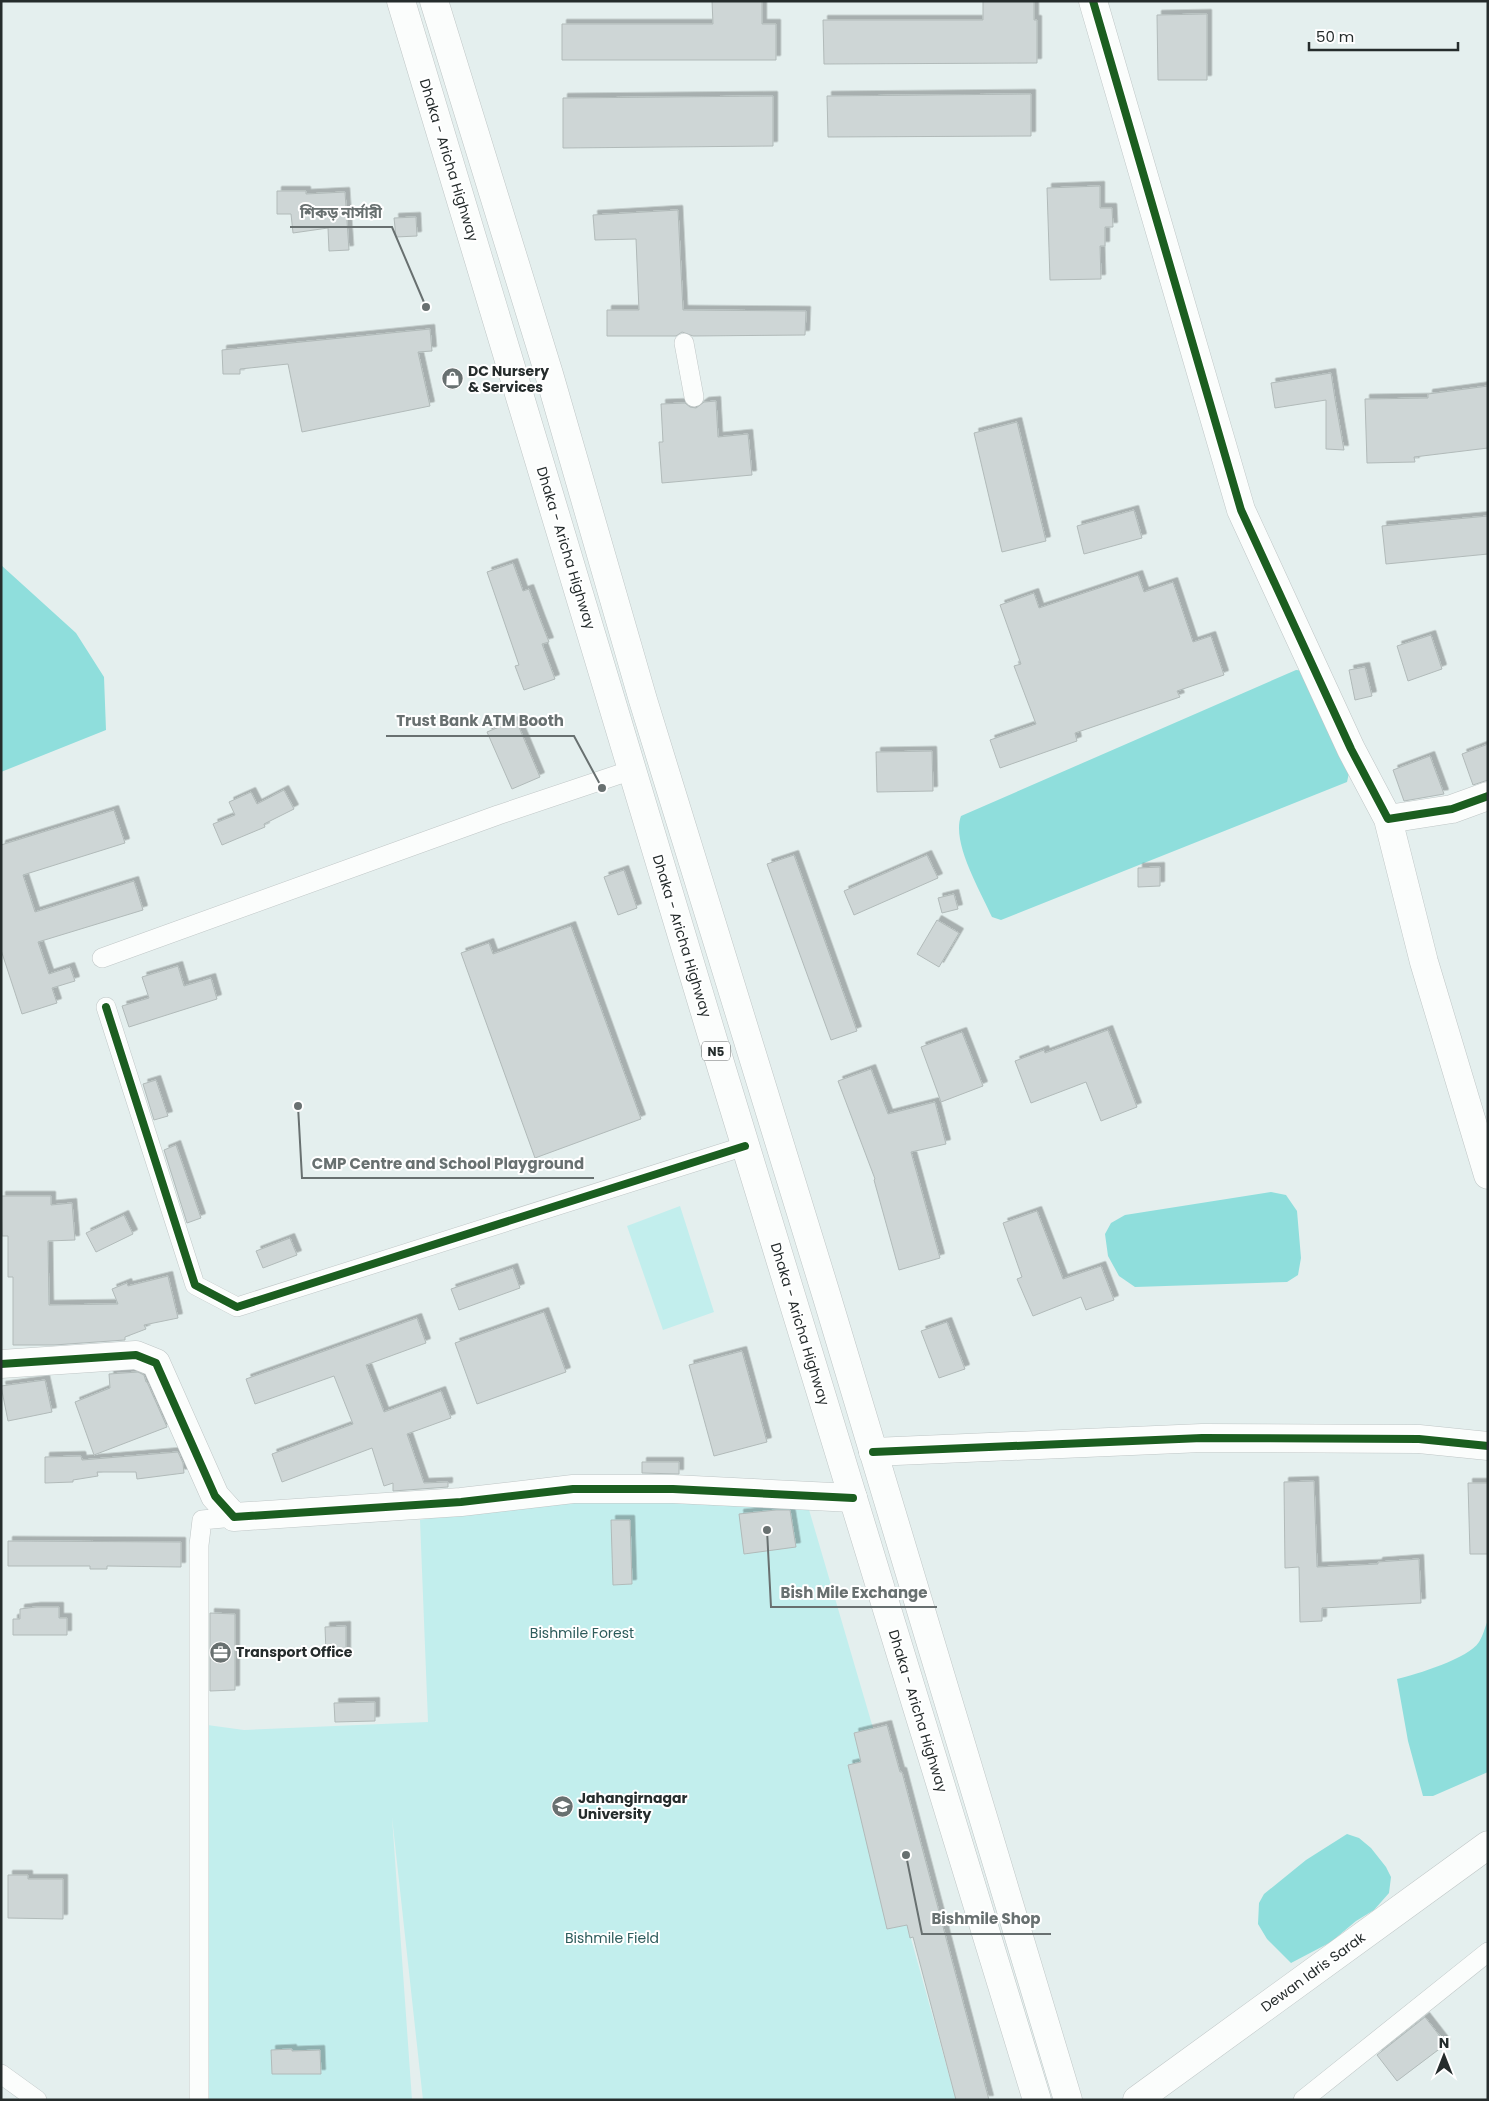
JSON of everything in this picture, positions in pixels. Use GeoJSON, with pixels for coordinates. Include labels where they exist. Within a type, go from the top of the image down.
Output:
{"type":"FeatureCollection","features":[{"type":"Feature","properties":{"kind":"main road","name":"Dhaka - Aricha Highway"},"geometry":{"type":"LineString","coordinates":[[401,1],[745,1146],[1036,2100]]}},
{"type":"Feature","properties":{"kind":"main road","name":"N5"},"geometry":{"type":"LineString","coordinates":[[434,1],[549,374],[643,700],[873,1452],[1068,2100]]}},
{"type":"Feature","properties":{"kind":"main road"},"geometry":{"type":"LineString","coordinates":[[1093,1],[1242,510],[1352,749],[1388,819],[1424,962],[1488,1175]]}},
{"type":"Feature","properties":{"kind":"main road"},"geometry":{"type":"LineString","coordinates":[[1388,819],[1452,810],[1488,796]]}},
{"type":"Feature","properties":{"kind":"main road"},"geometry":{"type":"LineString","coordinates":[[1,1364],[136,1355],[156,1363],[215,1496],[234,1517],[461,1502],[573,1489],[673,1489],[853,1498]]}},
{"type":"Feature","properties":{"kind":"main road"},"geometry":{"type":"LineString","coordinates":[[873,1452],[1202,1438],[1419,1439],[1488,1446]]}},
{"type":"Feature","properties":{"kind":"main road","name":"Dewan Idris Sarak"},"geometry":{"type":"LineString","coordinates":[[1137,2100],[1488,1845]]}},
{"type":"Feature","properties":{"kind":"street"},"geometry":{"type":"LineString","coordinates":[[684,343],[694,397]]}},
{"type":"Feature","properties":{"kind":"street"},"geometry":{"type":"LineString","coordinates":[[102,958],[498,815],[632,770]]}},
{"type":"Feature","properties":{"kind":"street"},"geometry":{"type":"LineString","coordinates":[[106,1007],[195,1285],[237,1306],[745,1146]]}},
{"type":"Feature","properties":{"kind":"street"},"geometry":{"type":"LineString","coordinates":[[199,2100],[199,1545],[202,1520],[234,1517]]}},
{"type":"Feature","properties":{"kind":"street"},"geometry":{"type":"LineString","coordinates":[[1303,2100],[1488,1952]]}},
{"type":"Feature","properties":{"kind":"street"},"geometry":{"type":"LineString","coordinates":[[1,2074],[37,2100]]}},
{"type":"Feature","properties":{"kind":"green space"},"geometry":{"type":"Polygon","coordinates":[[[680,1206],[714,1312],[663,1330],[627,1226],[680,1206]]]}},
{"type":"Feature","properties":{"kind":"green space","name":"Bishmile Forest"},"geometry":{"type":"Polygon","coordinates":[[[573,1489],[805,1496],[873,1728],[854,1734],[956,2100],[423,2100],[392,1817],[412,2100],[199,2100],[200,1724],[244,1730],[428,1722],[420,1520],[573,1489]]]}},
{"type":"Feature","properties":{"kind":"water"},"geometry":{"type":"Polygon","coordinates":[[[1,565],[76,633],[104,677],[106,730],[1,772],[1,565]]]}},
{"type":"Feature","properties":{"kind":"water"},"geometry":{"type":"Polygon","coordinates":[[[1296,670],[1307,671],[1349,773],[1347,782],[1001,920],[992,917],[964,853],[959,827],[961,816],[1296,670]]]}},
{"type":"Feature","properties":{"kind":"water"},"geometry":{"type":"Polygon","coordinates":[[[1271,1192],[1286,1195],[1297,1211],[1301,1258],[1298,1275],[1287,1282],[1135,1287],[1119,1276],[1108,1256],[1105,1234],[1111,1223],[1125,1215],[1271,1192]]]}},
{"type":"Feature","properties":{"kind":"water"},"geometry":{"type":"Polygon","coordinates":[[[1488,1620],[1488,1772],[1433,1796],[1423,1796],[1408,1741],[1397,1679],[1417,1674],[1464,1654],[1479,1642],[1488,1620]]]}},
{"type":"Feature","properties":{"kind":"water"},"geometry":{"type":"Polygon","coordinates":[[[1347,1834],[1359,1838],[1371,1848],[1386,1867],[1391,1877],[1389,1893],[1374,1910],[1356,1921],[1331,1942],[1291,1963],[1267,1939],[1258,1924],[1259,1903],[1264,1894],[1306,1860],[1347,1834]]]}},
{"type":"Feature","properties":{"kind":"building"},"geometry":{"type":"Polygon","coordinates":[[[712,1],[762,1],[762,24],[776,24],[776,60],[562,60],[562,24],[713,24],[712,1]]]}},
{"type":"Feature","properties":{"kind":"building"},"geometry":{"type":"Polygon","coordinates":[[[983,1],[1034,1],[1034,20],[1037,20],[1037,63],[824,64],[823,20],[983,20],[983,1]]]}},
{"type":"Feature","properties":{"kind":"building"},"geometry":{"type":"Polygon","coordinates":[[[1207,14],[1207,80],[1158,80],[1157,15],[1207,14]]]}},
{"type":"Feature","properties":{"kind":"building"},"geometry":{"type":"Polygon","coordinates":[[[1031,94],[1031,136],[828,137],[827,96],[1031,94]]]}},
{"type":"Feature","properties":{"kind":"building"},"geometry":{"type":"Polygon","coordinates":[[[773,96],[773,146],[563,148],[563,98],[773,96]]]}},
{"type":"Feature","properties":{"kind":"building"},"geometry":{"type":"Polygon","coordinates":[[[1100,186],[1100,208],[1112,208],[1113,227],[1105,227],[1105,246],[1100,246],[1101,279],[1050,280],[1047,188],[1100,186]]]}},
{"type":"Feature","properties":{"kind":"building"},"geometry":{"type":"Polygon","coordinates":[[[277,191],[306,191],[306,194],[345,192],[349,250],[329,251],[328,228],[293,233],[291,214],[277,214],[277,191]]]}},
{"type":"Feature","properties":{"kind":"building"},"geometry":{"type":"Polygon","coordinates":[[[678,210],[683,310],[806,311],[805,335],[693,336],[682,332],[676,336],[607,336],[607,310],[639,310],[636,239],[595,240],[593,215],[678,210]]]}},
{"type":"Feature","properties":{"kind":"building"},"geometry":{"type":"Polygon","coordinates":[[[416,217],[417,236],[396,237],[394,218],[416,217]]]}},
{"type":"Feature","properties":{"kind":"building"},"geometry":{"type":"Polygon","coordinates":[[[430,329],[432,351],[418,352],[430,406],[302,432],[288,364],[240,369],[240,374],[223,374],[222,350],[430,329]]]}},
{"type":"Feature","properties":{"kind":"building"},"geometry":{"type":"Polygon","coordinates":[[[1331,373],[1344,450],[1326,449],[1326,400],[1275,408],[1271,383],[1331,373]]]}},
{"type":"Feature","properties":{"kind":"building"},"geometry":{"type":"Polygon","coordinates":[[[1488,386],[1488,448],[1414,457],[1415,462],[1367,463],[1365,399],[1428,398],[1428,394],[1488,386]]]}},
{"type":"Feature","properties":{"kind":"building"},"geometry":{"type":"Polygon","coordinates":[[[716,401],[718,437],[748,434],[752,475],[662,483],[659,442],[663,442],[661,404],[685,403],[690,407],[696,408],[704,402],[716,401]]]}},
{"type":"Feature","properties":{"kind":"building"},"geometry":{"type":"Polygon","coordinates":[[[1017,422],[1046,541],[1002,552],[974,433],[1017,422]]]}},
{"type":"Feature","properties":{"kind":"building"},"geometry":{"type":"Polygon","coordinates":[[[1134,510],[1142,538],[1084,554],[1077,526],[1134,510]]]}},
{"type":"Feature","properties":{"kind":"building"},"geometry":{"type":"Polygon","coordinates":[[[1488,516],[1488,554],[1386,564],[1382,526],[1488,516]]]}},
{"type":"Feature","properties":{"kind":"building"},"geometry":{"type":"Polygon","coordinates":[[[513,563],[523,591],[529,589],[549,642],[542,644],[555,679],[524,690],[515,666],[519,665],[487,572],[513,563]]]}},
{"type":"Feature","properties":{"kind":"building"},"geometry":{"type":"Polygon","coordinates":[[[1138,575],[1144,592],[1173,582],[1193,642],[1211,636],[1224,675],[1177,691],[1180,697],[1075,733],[1077,741],[1000,768],[990,740],[1036,724],[1014,666],[1021,664],[1000,605],[1034,593],[1039,608],[1138,575]]]}},
{"type":"Feature","properties":{"kind":"building"},"geometry":{"type":"Polygon","coordinates":[[[1431,635],[1442,669],[1408,681],[1397,646],[1431,635]]]}},
{"type":"Feature","properties":{"kind":"building"},"geometry":{"type":"Polygon","coordinates":[[[1365,667],[1372,696],[1355,700],[1349,670],[1365,667]]]}},
{"type":"Feature","properties":{"kind":"building"},"geometry":{"type":"Polygon","coordinates":[[[516,720],[540,777],[512,789],[487,732],[516,720]]]}},
{"type":"Feature","properties":{"kind":"building"},"geometry":{"type":"Polygon","coordinates":[[[1488,744],[1488,780],[1473,785],[1462,754],[1488,744]]]}},
{"type":"Feature","properties":{"kind":"building"},"geometry":{"type":"Polygon","coordinates":[[[932,751],[933,791],[877,792],[876,752],[932,751]]]}},
{"type":"Feature","properties":{"kind":"building"},"geometry":{"type":"Polygon","coordinates":[[[1430,756],[1444,794],[1404,801],[1393,770],[1430,756]]]}},
{"type":"Feature","properties":{"kind":"building"},"geometry":{"type":"Polygon","coordinates":[[[284,790],[294,809],[264,824],[265,827],[222,845],[213,824],[235,815],[229,802],[251,792],[257,804],[284,790]]]}},
{"type":"Feature","properties":{"kind":"building"},"geometry":{"type":"Polygon","coordinates":[[[114,810],[125,843],[23,875],[35,912],[134,881],[143,910],[38,942],[49,974],[70,967],[75,981],[52,988],[57,1003],[22,1014],[1,950],[1,845],[114,810]]]}},
{"type":"Feature","properties":{"kind":"building"},"geometry":{"type":"Polygon","coordinates":[[[794,855],[857,1031],[831,1040],[767,864],[794,855]]]}},
{"type":"Feature","properties":{"kind":"building"},"geometry":{"type":"Polygon","coordinates":[[[927,855],[938,878],[854,915],[844,891],[927,855]]]}},
{"type":"Feature","properties":{"kind":"building"},"geometry":{"type":"Polygon","coordinates":[[[1160,867],[1160,886],[1138,887],[1138,868],[1160,867]]]}},
{"type":"Feature","properties":{"kind":"building"},"geometry":{"type":"Polygon","coordinates":[[[624,870],[637,908],[618,915],[604,877],[624,870]]]}},
{"type":"Feature","properties":{"kind":"building"},"geometry":{"type":"Polygon","coordinates":[[[954,894],[958,909],[942,913],[938,898],[954,894]]]}},
{"type":"Feature","properties":{"kind":"building"},"geometry":{"type":"Polygon","coordinates":[[[937,920],[959,933],[939,967],[917,954],[937,920]]]}},
{"type":"Feature","properties":{"kind":"building"},"geometry":{"type":"Polygon","coordinates":[[[571,926],[641,1119],[535,1158],[461,953],[489,943],[493,954],[571,926]]]}},
{"type":"Feature","properties":{"kind":"building"},"geometry":{"type":"Polygon","coordinates":[[[178,966],[184,986],[211,978],[217,999],[129,1027],[122,1006],[149,998],[142,977],[178,966]]]}},
{"type":"Feature","properties":{"kind":"building"},"geometry":{"type":"Polygon","coordinates":[[[1108,1030],[1137,1107],[1101,1121],[1086,1082],[1031,1103],[1015,1061],[1044,1050],[1045,1053],[1108,1030]]]}},
{"type":"Feature","properties":{"kind":"building"},"geometry":{"type":"Polygon","coordinates":[[[962,1032],[983,1086],[941,1102],[921,1047],[962,1032]]]}},
{"type":"Feature","properties":{"kind":"building"},"geometry":{"type":"Polygon","coordinates":[[[871,1069],[888,1114],[935,1102],[946,1144],[911,1152],[940,1258],[899,1270],[875,1179],[838,1081],[871,1069]]]}},
{"type":"Feature","properties":{"kind":"building"},"geometry":{"type":"Polygon","coordinates":[[[156,1080],[168,1116],[154,1120],[143,1084],[156,1080]]]}},
{"type":"Feature","properties":{"kind":"building"},"geometry":{"type":"Polygon","coordinates":[[[176,1145],[201,1218],[187,1223],[164,1150],[176,1145]]]}},
{"type":"Feature","properties":{"kind":"building"},"geometry":{"type":"Polygon","coordinates":[[[1,1196],[51,1196],[51,1205],[72,1203],[75,1240],[48,1241],[49,1305],[118,1304],[112,1289],[127,1283],[128,1286],[168,1276],[178,1318],[144,1325],[146,1329],[125,1337],[125,1340],[54,1345],[13,1345],[13,1277],[8,1277],[8,1236],[2,1236],[1,1196]]]}},
{"type":"Feature","properties":{"kind":"building"},"geometry":{"type":"Polygon","coordinates":[[[1037,1211],[1063,1279],[1101,1266],[1114,1300],[1086,1310],[1081,1297],[1033,1316],[1017,1279],[1022,1277],[1003,1223],[1037,1211]]]}},
{"type":"Feature","properties":{"kind":"building"},"geometry":{"type":"Polygon","coordinates":[[[124,1215],[133,1234],[96,1252],[86,1233],[124,1215]]]}},
{"type":"Feature","properties":{"kind":"building"},"geometry":{"type":"Polygon","coordinates":[[[290,1238],[297,1255],[263,1268],[256,1251],[290,1238]]]}},
{"type":"Feature","properties":{"kind":"building"},"geometry":{"type":"Polygon","coordinates":[[[513,1268],[520,1288],[459,1310],[451,1289],[513,1268]]]}},
{"type":"Feature","properties":{"kind":"building"},"geometry":{"type":"Polygon","coordinates":[[[544,1312],[566,1372],[477,1404],[455,1343],[544,1312]]]}},
{"type":"Feature","properties":{"kind":"building"},"geometry":{"type":"Polygon","coordinates":[[[417,1318],[426,1343],[366,1365],[384,1412],[441,1391],[451,1418],[407,1434],[424,1483],[448,1482],[448,1487],[393,1491],[393,1483],[384,1486],[372,1448],[282,1482],[272,1454],[353,1424],[334,1376],[255,1404],[246,1379],[417,1318]]]}},
{"type":"Feature","properties":{"kind":"building"},"geometry":{"type":"Polygon","coordinates":[[[947,1322],[965,1369],[939,1378],[921,1331],[947,1322]]]}},
{"type":"Feature","properties":{"kind":"building"},"geometry":{"type":"Polygon","coordinates":[[[742,1351],[767,1442],[714,1456],[689,1365],[742,1351]]]}},
{"type":"Feature","properties":{"kind":"building"},"geometry":{"type":"Polygon","coordinates":[[[138,1372],[144,1375],[167,1427],[94,1455],[75,1402],[110,1388],[109,1374],[138,1372]]]}},
{"type":"Feature","properties":{"kind":"building"},"geometry":{"type":"Polygon","coordinates":[[[45,1380],[52,1412],[8,1421],[1,1386],[45,1380]]]}},
{"type":"Feature","properties":{"kind":"building"},"geometry":{"type":"Polygon","coordinates":[[[178,1452],[183,1463],[184,1473],[137,1479],[136,1472],[97,1472],[98,1476],[73,1480],[73,1482],[45,1483],[45,1457],[81,1456],[82,1460],[178,1452]]]}},
{"type":"Feature","properties":{"kind":"building"},"geometry":{"type":"Polygon","coordinates":[[[642,1462],[679,1462],[679,1474],[642,1473],[642,1462]]]}},
{"type":"Feature","properties":{"kind":"building"},"geometry":{"type":"Polygon","coordinates":[[[1314,1481],[1317,1567],[1378,1564],[1378,1562],[1419,1559],[1421,1603],[1322,1608],[1322,1621],[1300,1622],[1299,1567],[1285,1568],[1284,1482],[1314,1481]]]}},
{"type":"Feature","properties":{"kind":"building"},"geometry":{"type":"Polygon","coordinates":[[[1468,1483],[1488,1483],[1488,1554],[1470,1554],[1468,1483]]]}},
{"type":"Feature","properties":{"kind":"building"},"geometry":{"type":"Polygon","coordinates":[[[790,1510],[796,1547],[744,1554],[739,1514],[790,1510]]]}},
{"type":"Feature","properties":{"kind":"building"},"geometry":{"type":"Polygon","coordinates":[[[611,1520],[630,1520],[632,1584],[613,1585],[611,1520]]]}},
{"type":"Feature","properties":{"kind":"building"},"geometry":{"type":"Polygon","coordinates":[[[8,1541],[181,1542],[181,1567],[107,1566],[107,1569],[90,1569],[90,1566],[8,1566],[8,1541]]]}},
{"type":"Feature","properties":{"kind":"building"},"geometry":{"type":"Polygon","coordinates":[[[59,1607],[59,1618],[67,1618],[67,1635],[13,1635],[13,1619],[20,1619],[20,1609],[59,1607]]]}},
{"type":"Feature","properties":{"kind":"building","name":"Transport Office"},"geometry":{"type":"Polygon","coordinates":[[[210,1613],[235,1614],[235,1690],[210,1691],[210,1613]]]}},
{"type":"Feature","properties":{"kind":"building"},"geometry":{"type":"Polygon","coordinates":[[[346,1626],[346,1653],[326,1653],[325,1627],[346,1626]]]}},
{"type":"Feature","properties":{"kind":"building"},"geometry":{"type":"Polygon","coordinates":[[[375,1702],[375,1721],[335,1722],[334,1703],[375,1702]]]}},
{"type":"Feature","properties":{"kind":"building"},"geometry":{"type":"Polygon","coordinates":[[[887,1725],[900,1772],[902,1772],[989,2100],[956,2100],[913,1937],[910,1938],[907,1925],[887,1929],[848,1765],[861,1762],[854,1733],[887,1725]]]}},
{"type":"Feature","properties":{"kind":"building"},"geometry":{"type":"Polygon","coordinates":[[[8,1875],[28,1875],[28,1879],[63,1879],[63,1919],[8,1918],[8,1875]]]}},
{"type":"Feature","properties":{"kind":"building"},"geometry":{"type":"Polygon","coordinates":[[[1425,2017],[1446,2044],[1397,2081],[1377,2055],[1425,2017]]]}},
{"type":"Feature","properties":{"kind":"building"},"geometry":{"type":"Polygon","coordinates":[[[292,2049],[292,2051],[320,2050],[321,2074],[272,2074],[271,2050],[292,2049]]]}},
{"type":"Feature","properties":{"kind":"cycle path"},"geometry":{"type":"LineString","coordinates":[[1093,1],[1241,510],[1351,749],[1388,819],[1452,809],[1488,796]]}},
{"type":"Feature","properties":{"kind":"cycle path"},"geometry":{"type":"LineString","coordinates":[[106,1007],[195,1285],[237,1307],[745,1146]]}},
{"type":"Feature","properties":{"kind":"cycle path"},"geometry":{"type":"LineString","coordinates":[[1,1364],[136,1355],[156,1363],[215,1496],[234,1517],[461,1502],[573,1489],[673,1489],[853,1498]]}},
{"type":"Feature","properties":{"kind":"cycle path"},"geometry":{"type":"LineString","coordinates":[[873,1452],[1202,1438],[1419,1439],[1488,1446]]}},
{"type":"Feature","properties":{"kind":"place","name":"শিকড় নার্সারী"},"geometry":{"type":"Point","coordinates":[426,307]}},
{"type":"Feature","properties":{"kind":"place","name":"DC Nursery & Services"},"geometry":{"type":"Point","coordinates":[452,379]}},
{"type":"Feature","properties":{"kind":"place","name":"Trust Bank ATM Booth"},"geometry":{"type":"Point","coordinates":[602,788]}},
{"type":"Feature","properties":{"kind":"place","name":"CMP Centre and School Playground"},"geometry":{"type":"Point","coordinates":[298,1106]}},
{"type":"Feature","properties":{"kind":"place","name":"Bish Mile Exchange"},"geometry":{"type":"Point","coordinates":[767,1530]}},
{"type":"Feature","properties":{"kind":"place","name":"Transport Office"},"geometry":{"type":"Point","coordinates":[220,1652]}},
{"type":"Feature","properties":{"kind":"place","name":"Jahangirnagar University"},"geometry":{"type":"Point","coordinates":[562,1806]}},
{"type":"Feature","properties":{"kind":"place","name":"Bishmile Shop"},"geometry":{"type":"Point","coordinates":[906,1855]}},
{"type":"Feature","properties":{"kind":"park label","name":"Bishmile Field"},"geometry":{"type":"Point","coordinates":[612,1938]}}]}
